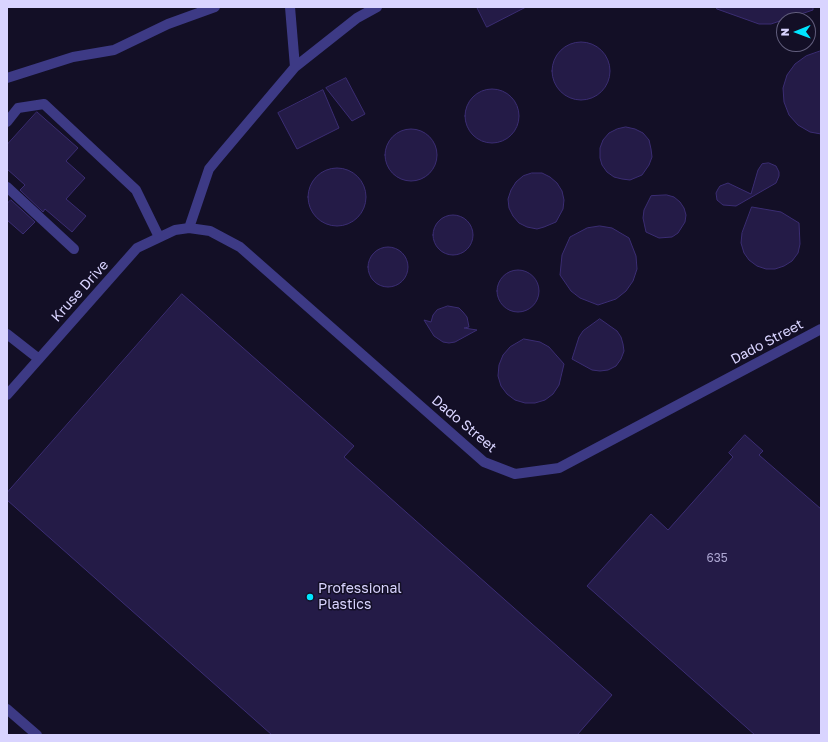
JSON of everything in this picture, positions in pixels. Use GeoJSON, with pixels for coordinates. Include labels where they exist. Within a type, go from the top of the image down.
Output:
{"type":"FeatureCollection","features":[{"type":"Feature","properties":{"kind":"street"},"geometry":{"type":"LineString","coordinates":[[7,78],[73,57],[114,50],[168,24],[215,7]]}},
{"type":"Feature","properties":{"kind":"street"},"geometry":{"type":"LineString","coordinates":[[290,7],[295,67]]}},
{"type":"Feature","properties":{"kind":"street"},"geometry":{"type":"LineString","coordinates":[[188,228],[209,169],[295,67],[357,18],[377,7]]}},
{"type":"Feature","properties":{"kind":"street"},"geometry":{"type":"LineString","coordinates":[[7,122],[18,108],[44,104],[136,190],[159,237]]}},
{"type":"Feature","properties":{"kind":"street"},"geometry":{"type":"LineString","coordinates":[[7,187],[74,249]]}},
{"type":"Feature","properties":{"kind":"street","name":"Kruse Drive"},"geometry":{"type":"LineString","coordinates":[[7,395],[137,248],[175,230],[188,228]]}},
{"type":"Feature","properties":{"kind":"street","name":"Dado Street"},"geometry":{"type":"LineString","coordinates":[[188,228],[210,231],[240,246],[484,462],[515,474],[559,468],[821,329]]}},
{"type":"Feature","properties":{"kind":"street"},"geometry":{"type":"LineString","coordinates":[[7,334],[39,359]]}},
{"type":"Feature","properties":{"kind":"street"},"geometry":{"type":"LineString","coordinates":[[7,709],[37,735]]}},
{"type":"Feature","properties":{"kind":"building"},"geometry":{"type":"Polygon","coordinates":[[[477,7],[526,7],[487,27],[477,7]]]}},
{"type":"Feature","properties":{"kind":"building"},"geometry":{"type":"Polygon","coordinates":[[[717,7],[813,7],[813,10],[807,12],[776,12],[776,22],[771,24],[759,24],[717,9],[717,7]]]}},
{"type":"Feature","properties":{"kind":"building"},"geometry":{"type":"Polygon","coordinates":[[[575,42],[587,42],[602,50],[610,65],[610,77],[602,92],[587,100],[575,100],[560,92],[552,77],[552,65],[560,50],[575,42]]]}},
{"type":"Feature","properties":{"kind":"building"},"geometry":{"type":"Polygon","coordinates":[[[821,51],[821,134],[810,132],[798,125],[789,115],[784,102],[783,88],[787,75],[795,64],[806,56],[821,51]]]}},
{"type":"Feature","properties":{"kind":"building"},"geometry":{"type":"Polygon","coordinates":[[[346,78],[365,114],[352,121],[326,88],[346,78]]]}},
{"type":"Feature","properties":{"kind":"building"},"geometry":{"type":"Polygon","coordinates":[[[487,89],[497,89],[507,93],[515,101],[519,111],[519,121],[515,131],[507,139],[497,143],[487,143],[477,139],[469,131],[465,121],[465,111],[469,101],[477,93],[487,89]]]}},
{"type":"Feature","properties":{"kind":"building"},"geometry":{"type":"Polygon","coordinates":[[[323,90],[339,128],[297,149],[278,113],[323,90]]]}},
{"type":"Feature","properties":{"kind":"building"},"geometry":{"type":"Polygon","coordinates":[[[37,112],[78,148],[66,161],[85,178],[66,199],[86,216],[72,232],[45,209],[43,212],[20,190],[25,185],[7,169],[7,145],[37,112]]]}},
{"type":"Feature","properties":{"kind":"building"},"geometry":{"type":"Polygon","coordinates":[[[626,127],[643,133],[649,140],[652,157],[649,165],[642,175],[630,180],[614,177],[607,172],[602,165],[600,158],[600,148],[603,140],[609,133],[626,127]]]}},
{"type":"Feature","properties":{"kind":"building"},"geometry":{"type":"Polygon","coordinates":[[[406,129],[416,129],[430,136],[437,150],[437,160],[430,174],[416,181],[406,181],[396,177],[389,170],[385,160],[385,150],[389,140],[396,133],[406,129]]]}},
{"type":"Feature","properties":{"kind":"building"},"geometry":{"type":"Polygon","coordinates":[[[769,163],[776,166],[779,172],[776,183],[736,206],[723,205],[717,200],[716,193],[718,189],[720,186],[728,183],[751,194],[758,170],[762,164],[769,163]]]}},
{"type":"Feature","properties":{"kind":"building"},"geometry":{"type":"Polygon","coordinates":[[[331,168],[343,168],[358,176],[366,191],[366,203],[358,218],[343,226],[331,226],[316,218],[308,203],[308,191],[316,176],[331,168]]]}},
{"type":"Feature","properties":{"kind":"building"},"geometry":{"type":"Polygon","coordinates":[[[532,173],[542,173],[550,177],[557,183],[562,191],[564,200],[563,209],[556,222],[537,229],[527,227],[519,223],[509,208],[508,199],[516,182],[523,176],[532,173]]]}},
{"type":"Feature","properties":{"kind":"building"},"geometry":{"type":"Polygon","coordinates":[[[667,195],[674,197],[684,208],[686,215],[685,222],[678,233],[672,237],[659,238],[646,232],[643,218],[644,210],[651,196],[667,195]]]}},
{"type":"Feature","properties":{"kind":"building"},"geometry":{"type":"Polygon","coordinates":[[[11,200],[35,222],[23,234],[7,220],[7,204],[11,200]]]}},
{"type":"Feature","properties":{"kind":"building"},"geometry":{"type":"Polygon","coordinates":[[[752,207],[781,212],[799,223],[800,244],[798,253],[792,261],[775,269],[766,269],[757,266],[749,260],[744,253],[741,243],[742,233],[752,207]]]}},
{"type":"Feature","properties":{"kind":"building"},"geometry":{"type":"Polygon","coordinates":[[[453,215],[461,217],[467,221],[471,227],[473,235],[471,243],[467,249],[461,253],[453,255],[445,253],[439,249],[435,243],[433,235],[435,227],[439,221],[445,217],[453,215]]]}},
{"type":"Feature","properties":{"kind":"building"},"geometry":{"type":"Polygon","coordinates":[[[600,226],[612,228],[629,238],[636,256],[637,269],[633,281],[626,291],[616,299],[598,305],[580,298],[571,291],[560,275],[562,255],[570,237],[587,228],[600,226]]]}},
{"type":"Feature","properties":{"kind":"building"},"geometry":{"type":"Polygon","coordinates":[[[388,247],[396,249],[402,253],[406,259],[408,267],[406,275],[402,281],[396,285],[388,287],[380,285],[374,281],[370,275],[368,267],[370,259],[374,253],[380,249],[388,247]]]}},
{"type":"Feature","properties":{"kind":"building"},"geometry":{"type":"Polygon","coordinates":[[[518,270],[533,276],[539,291],[533,306],[518,312],[503,306],[497,291],[503,276],[518,270]]]}},
{"type":"Feature","properties":{"kind":"building","name":"Professional Plastics"},"geometry":{"type":"Polygon","coordinates":[[[182,294],[354,446],[344,457],[612,695],[577,735],[272,735],[7,500],[7,493],[182,294]]]}},
{"type":"Feature","properties":{"kind":"building"},"geometry":{"type":"Polygon","coordinates":[[[448,306],[459,308],[467,317],[469,327],[464,328],[477,330],[455,342],[449,343],[443,342],[434,336],[424,320],[431,322],[433,315],[437,310],[448,306]]]}},
{"type":"Feature","properties":{"kind":"building"},"geometry":{"type":"Polygon","coordinates":[[[600,319],[617,331],[621,337],[624,351],[616,366],[608,370],[600,371],[592,370],[572,359],[579,337],[583,331],[600,319]]]}},
{"type":"Feature","properties":{"kind":"building"},"geometry":{"type":"Polygon","coordinates":[[[524,339],[540,342],[549,347],[564,364],[559,385],[553,394],[545,400],[535,403],[525,403],[515,400],[507,394],[501,386],[498,376],[499,365],[503,355],[510,347],[524,339]]]}},
{"type":"Feature","properties":{"kind":"building"},"geometry":{"type":"Polygon","coordinates":[[[745,435],[763,451],[759,455],[821,509],[821,735],[755,735],[587,586],[651,514],[668,530],[733,457],[729,453],[745,435]]]}},
{"type":"Feature","properties":{"kind":"place","name":"Professional Plastics"},"geometry":{"type":"Point","coordinates":[310,597]}}]}
